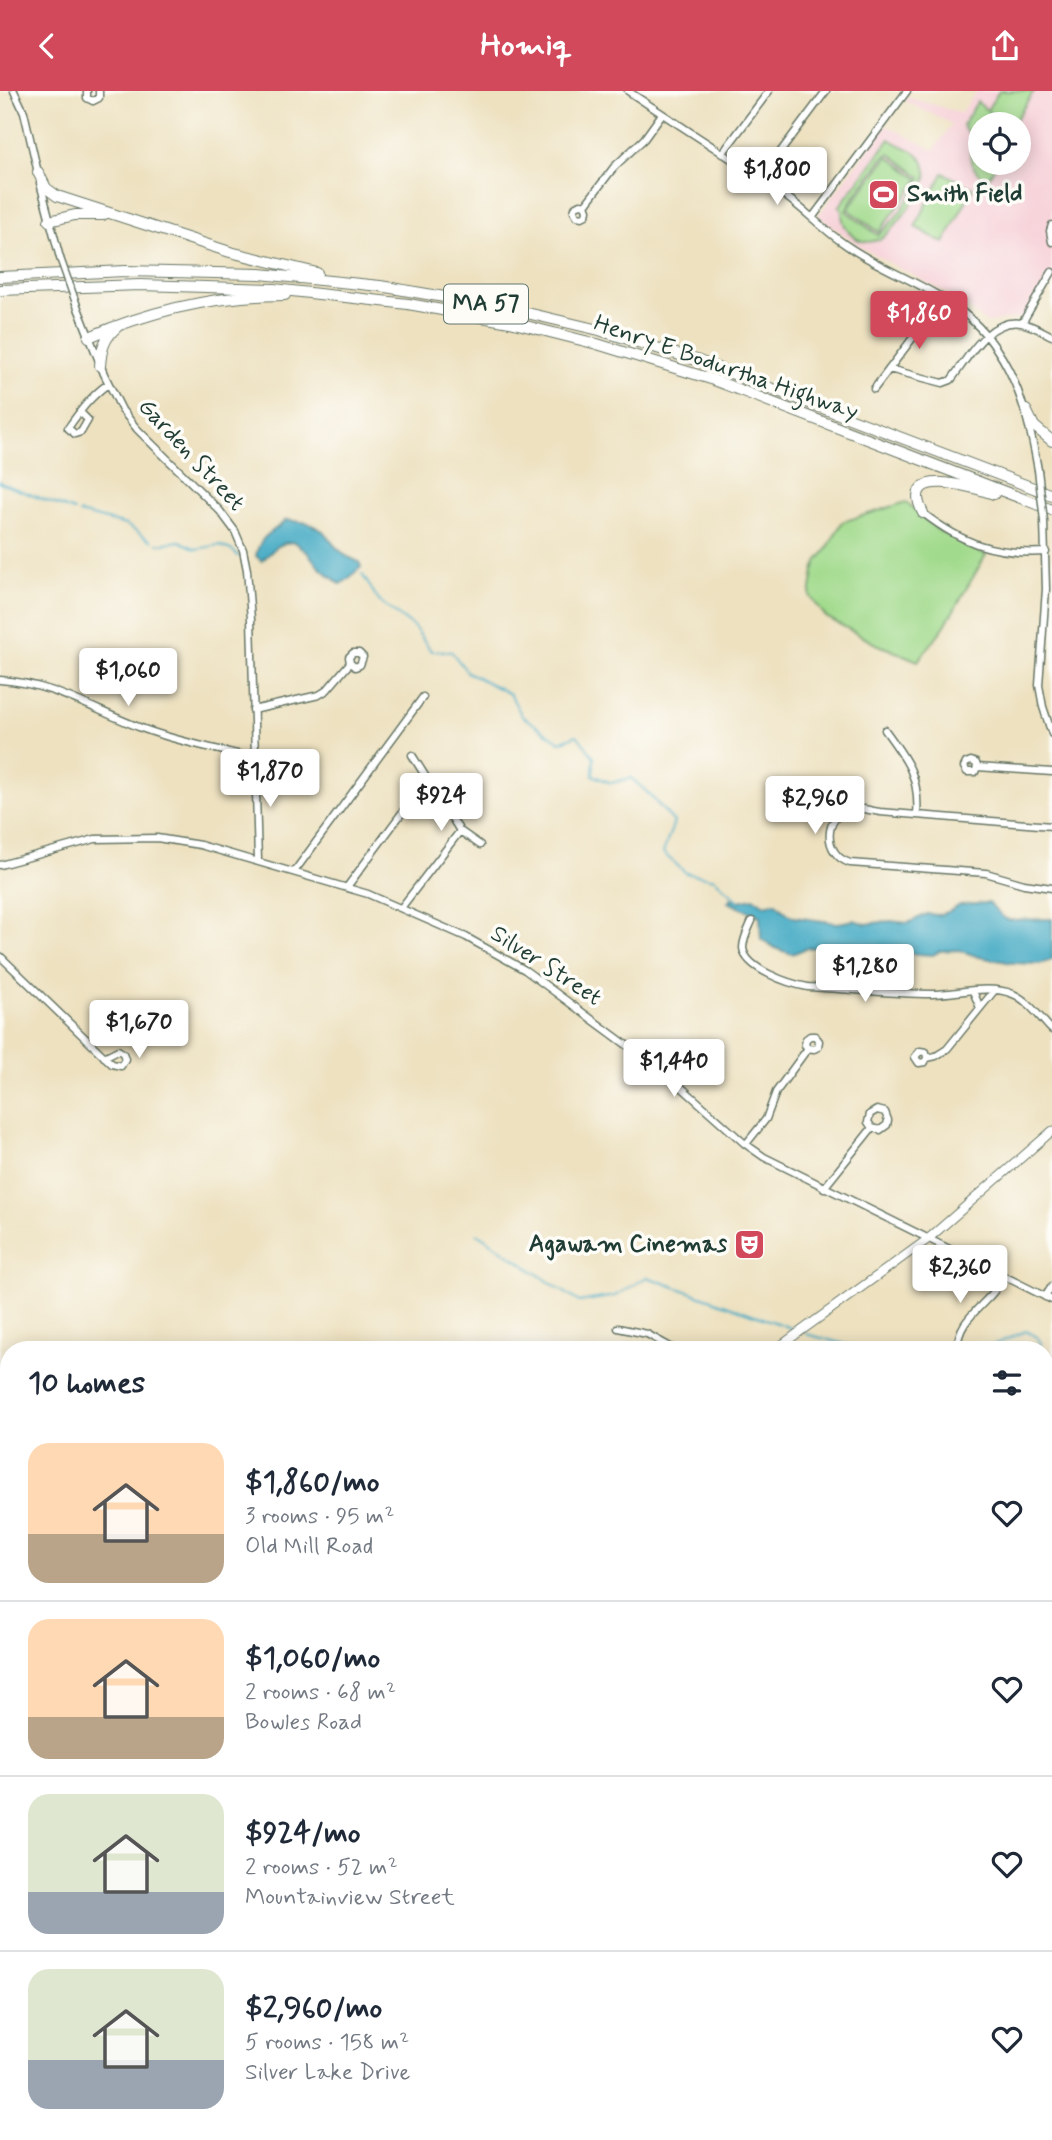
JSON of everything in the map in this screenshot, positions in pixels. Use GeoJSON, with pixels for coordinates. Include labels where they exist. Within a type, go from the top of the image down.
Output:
{"type":"FeatureCollection","features":[{"type":"Feature","properties":{"kind":"highway"},"geometry":{"type":"LineString","coordinates":[[38,172],[53,195],[266,261],[380,286]]}},
{"type":"Feature","properties":{"kind":"highway"},"geometry":{"type":"LineString","coordinates":[[49,221],[86,215],[131,220]]}},
{"type":"Feature","properties":{"kind":"highway","name":"Henry E Bodurtha Highway"},"geometry":{"type":"LineString","coordinates":[[0,277],[110,272],[192,272],[297,277],[380,286],[512,309],[649,345],[727,371],[1052,495]]}},
{"type":"Feature","properties":{"kind":"highway","name":"Henry E Bodurtha Highway"},"geometry":{"type":"LineString","coordinates":[[0,290],[132,285],[229,286],[408,304],[532,327],[661,363],[739,390],[1052,511]]}},
{"type":"Feature","properties":{"kind":"highway"},"geometry":{"type":"LineString","coordinates":[[89,337],[129,321],[178,308],[258,296],[318,296],[408,304]]}},
{"type":"Feature","properties":{"kind":"highway"},"geometry":{"type":"LineString","coordinates":[[100,366],[101,350],[107,337],[129,321]]}},
{"type":"Feature","properties":{"kind":"highway"},"geometry":{"type":"LineString","coordinates":[[1026,410],[1034,426],[1052,441]]}},
{"type":"Feature","properties":{"kind":"highway"},"geometry":{"type":"LineString","coordinates":[[923,513],[918,501],[921,491],[929,484],[940,482],[988,492],[1052,511]]}},
{"type":"Feature","properties":{"kind":"main road"},"geometry":{"type":"LineString","coordinates":[[787,1341],[928,1238],[1052,1131]]}},
{"type":"Feature","properties":{"kind":"street","name":"Garden Street"},"geometry":{"type":"LineString","coordinates":[[15,91],[22,106],[60,258],[100,366],[118,404],[131,422],[218,509],[239,538],[247,570],[252,629],[258,861]]}},
{"type":"Feature","properties":{"kind":"street"},"geometry":{"type":"LineString","coordinates":[[87,91],[88,99],[93,101],[99,97],[99,91]]}},
{"type":"Feature","properties":{"kind":"street"},"geometry":{"type":"LineString","coordinates":[[628,91],[788,198],[850,248],[943,298],[964,313],[986,335],[1011,371],[1026,410],[1038,470],[1044,521],[1048,605],[1038,685],[1052,734]]}},
{"type":"Feature","properties":{"kind":"street"},"geometry":{"type":"LineString","coordinates":[[722,154],[769,91]]}},
{"type":"Feature","properties":{"kind":"street"},"geometry":{"type":"LineString","coordinates":[[760,179],[825,91]]}},
{"type":"Feature","properties":{"kind":"street"},"geometry":{"type":"LineString","coordinates":[[812,218],[907,91]]}},
{"type":"Feature","properties":{"kind":"street"},"geometry":{"type":"LineString","coordinates":[[585,205],[614,167],[644,139],[662,114]]}},
{"type":"Feature","properties":{"kind":"street"},"geometry":{"type":"LineString","coordinates":[[1052,225],[1052,242]]}},
{"type":"Feature","properties":{"kind":"street"},"geometry":{"type":"LineString","coordinates":[[1022,323],[1052,272]]}},
{"type":"Feature","properties":{"kind":"street"},"geometry":{"type":"LineString","coordinates":[[874,389],[943,298]]}},
{"type":"Feature","properties":{"kind":"street"},"geometry":{"type":"LineString","coordinates":[[889,369],[947,383],[986,335],[1008,324],[1022,323],[1052,336]]}},
{"type":"Feature","properties":{"kind":"street"},"geometry":{"type":"LineString","coordinates":[[80,412],[97,391],[108,384]]}},
{"type":"Feature","properties":{"kind":"street"},"geometry":{"type":"LineString","coordinates":[[923,513],[957,536],[988,548],[1014,553],[1046,552]]}},
{"type":"Feature","properties":{"kind":"street"},"geometry":{"type":"LineString","coordinates":[[253,710],[319,695],[327,690],[350,663]]}},
{"type":"Feature","properties":{"kind":"street"},"geometry":{"type":"LineString","coordinates":[[0,680],[51,689],[154,733],[254,758]]}},
{"type":"Feature","properties":{"kind":"street"},"geometry":{"type":"LineString","coordinates":[[294,872],[424,697]]}},
{"type":"Feature","properties":{"kind":"street"},"geometry":{"type":"LineString","coordinates":[[885,730],[913,774],[918,791],[917,815]]}},
{"type":"Feature","properties":{"kind":"street"},"geometry":{"type":"LineString","coordinates":[[412,755],[460,831],[480,845]]}},
{"type":"Feature","properties":{"kind":"street"},"geometry":{"type":"LineString","coordinates":[[977,767],[1052,772]]}},
{"type":"Feature","properties":{"kind":"street"},"geometry":{"type":"LineString","coordinates":[[347,887],[427,779]]}},
{"type":"Feature","properties":{"kind":"street"},"geometry":{"type":"LineString","coordinates":[[1052,826],[880,813],[862,809],[839,814],[829,835],[830,844],[837,857],[850,863],[986,873],[1024,884],[1052,888]]}},
{"type":"Feature","properties":{"kind":"street"},"geometry":{"type":"LineString","coordinates":[[401,908],[460,831]]}},
{"type":"Feature","properties":{"kind":"street","name":"Silver Street"},"geometry":{"type":"LineString","coordinates":[[0,865],[88,841],[131,837],[157,838],[190,843],[258,861],[347,887],[401,908],[466,937],[525,970],[670,1077],[746,1144],[776,1164],[1048,1299]]}},
{"type":"Feature","properties":{"kind":"street"},"geometry":{"type":"LineString","coordinates":[[752,921],[743,943],[747,958],[756,967],[794,984],[932,994],[1008,992],[1018,997],[1052,1030]]}},
{"type":"Feature","properties":{"kind":"street"},"geometry":{"type":"LineString","coordinates":[[0,956],[104,1057]]}},
{"type":"Feature","properties":{"kind":"street"},"geometry":{"type":"LineString","coordinates":[[973,991],[980,1009]]}},
{"type":"Feature","properties":{"kind":"street"},"geometry":{"type":"LineString","coordinates":[[928,1058],[947,1049],[994,991]]}},
{"type":"Feature","properties":{"kind":"street"},"geometry":{"type":"LineString","coordinates":[[746,1144],[766,1119],[776,1092],[808,1048]]}},
{"type":"Feature","properties":{"kind":"street"},"geometry":{"type":"LineString","coordinates":[[824,1188],[872,1128]]}},
{"type":"Feature","properties":{"kind":"street"},"geometry":{"type":"LineString","coordinates":[[958,1341],[965,1321],[993,1293],[1003,1276]]}},
{"type":"Feature","properties":{"kind":"street"},"geometry":{"type":"LineString","coordinates":[[1048,1299],[1052,1286]]}},
{"type":"Feature","properties":{"kind":"street"},"geometry":{"type":"LineString","coordinates":[[618,1328],[647,1334],[660,1341]]}},
{"type":"Feature","properties":{"kind":"shaded area"},"geometry":{"type":"Polygon","coordinates":[[[977,91],[1052,91],[1052,284],[1028,319],[987,323],[957,299],[862,248],[818,216],[886,125],[934,150],[952,124],[905,101],[907,97],[961,113],[977,91]]]}},
{"type":"Feature","properties":{"kind":"green space"},"geometry":{"type":"Polygon","coordinates":[[[999,91],[1034,91],[1021,112],[971,112],[977,102],[987,110],[999,91]]]}},
{"type":"Feature","properties":{"kind":"green space"},"geometry":{"type":"Polygon","coordinates":[[[968,117],[968,132],[963,125],[968,117]]]}},
{"type":"Feature","properties":{"kind":"green space"},"geometry":{"type":"Polygon","coordinates":[[[890,139],[914,152],[924,163],[926,179],[919,193],[899,221],[880,239],[865,241],[852,236],[844,224],[842,209],[839,207],[890,139]],[[889,153],[846,211],[878,235],[902,208],[921,177],[889,153]]]}},
{"type":"Feature","properties":{"kind":"green space","name":"Smith Field"},"geometry":{"type":"Polygon","coordinates":[[[888,156],[919,179],[879,232],[848,209],[888,156]]]}},
{"type":"Feature","properties":{"kind":"green space"},"geometry":{"type":"Polygon","coordinates":[[[943,173],[973,188],[944,243],[915,227],[943,173]]]}},
{"type":"Feature","properties":{"kind":"green space"},"geometry":{"type":"Polygon","coordinates":[[[906,502],[939,531],[986,555],[944,627],[918,661],[874,643],[826,617],[810,596],[818,560],[842,522],[906,502]]]}},
{"type":"Feature","properties":{"kind":"water"},"geometry":{"type":"Polygon","coordinates":[[[286,520],[308,523],[323,531],[335,546],[346,556],[359,562],[361,567],[340,584],[294,542],[276,547],[262,561],[256,556],[260,543],[286,520]]]}},
{"type":"Feature","properties":{"kind":"water"},"geometry":{"type":"Polygon","coordinates":[[[731,898],[738,901],[754,898],[765,905],[775,902],[794,917],[838,923],[854,920],[866,924],[890,921],[908,923],[927,914],[948,912],[960,905],[989,903],[1009,920],[1052,919],[1052,960],[1039,964],[1013,963],[979,957],[959,950],[940,951],[933,955],[901,953],[880,956],[841,946],[807,948],[792,954],[761,939],[760,916],[728,902],[731,898]]]}},
{"type":"Feature","properties":{"kind":"waterway"},"geometry":{"type":"LineString","coordinates":[[0,481],[74,511]]}},
{"type":"Feature","properties":{"kind":"waterway"},"geometry":{"type":"LineString","coordinates":[[79,513],[126,525],[152,541]]}},
{"type":"Feature","properties":{"kind":"waterway"},"geometry":{"type":"LineString","coordinates":[[158,544],[180,541],[196,549],[219,545],[239,557]]}},
{"type":"Feature","properties":{"kind":"waterway"},"geometry":{"type":"LineString","coordinates":[[362,574],[379,601],[414,627],[431,651],[451,651],[467,672],[510,694],[522,716],[560,742],[577,735],[594,757],[593,775],[611,783],[631,778],[674,822],[663,853],[686,873],[715,879],[738,900]]}},
{"type":"Feature","properties":{"kind":"waterway"},"geometry":{"type":"LineString","coordinates":[[477,1233],[579,1302],[615,1296],[647,1277],[791,1328]]}},
{"type":"Feature","properties":{"kind":"waterway"},"geometry":{"type":"LineString","coordinates":[[1003,1341],[1026,1331],[1040,1341]]}},
{"type":"Feature","properties":{"kind":"waterway"},"geometry":{"type":"LineString","coordinates":[[806,1334],[833,1341]]}},
{"type":"Feature","properties":{"kind":"place","name":"Smith Field"},"geometry":{"type":"Point","coordinates":[884,194]}},
{"type":"Feature","properties":{"kind":"place","name":"Agawam Cinemas"},"geometry":{"type":"Point","coordinates":[750,1244]}}]}
